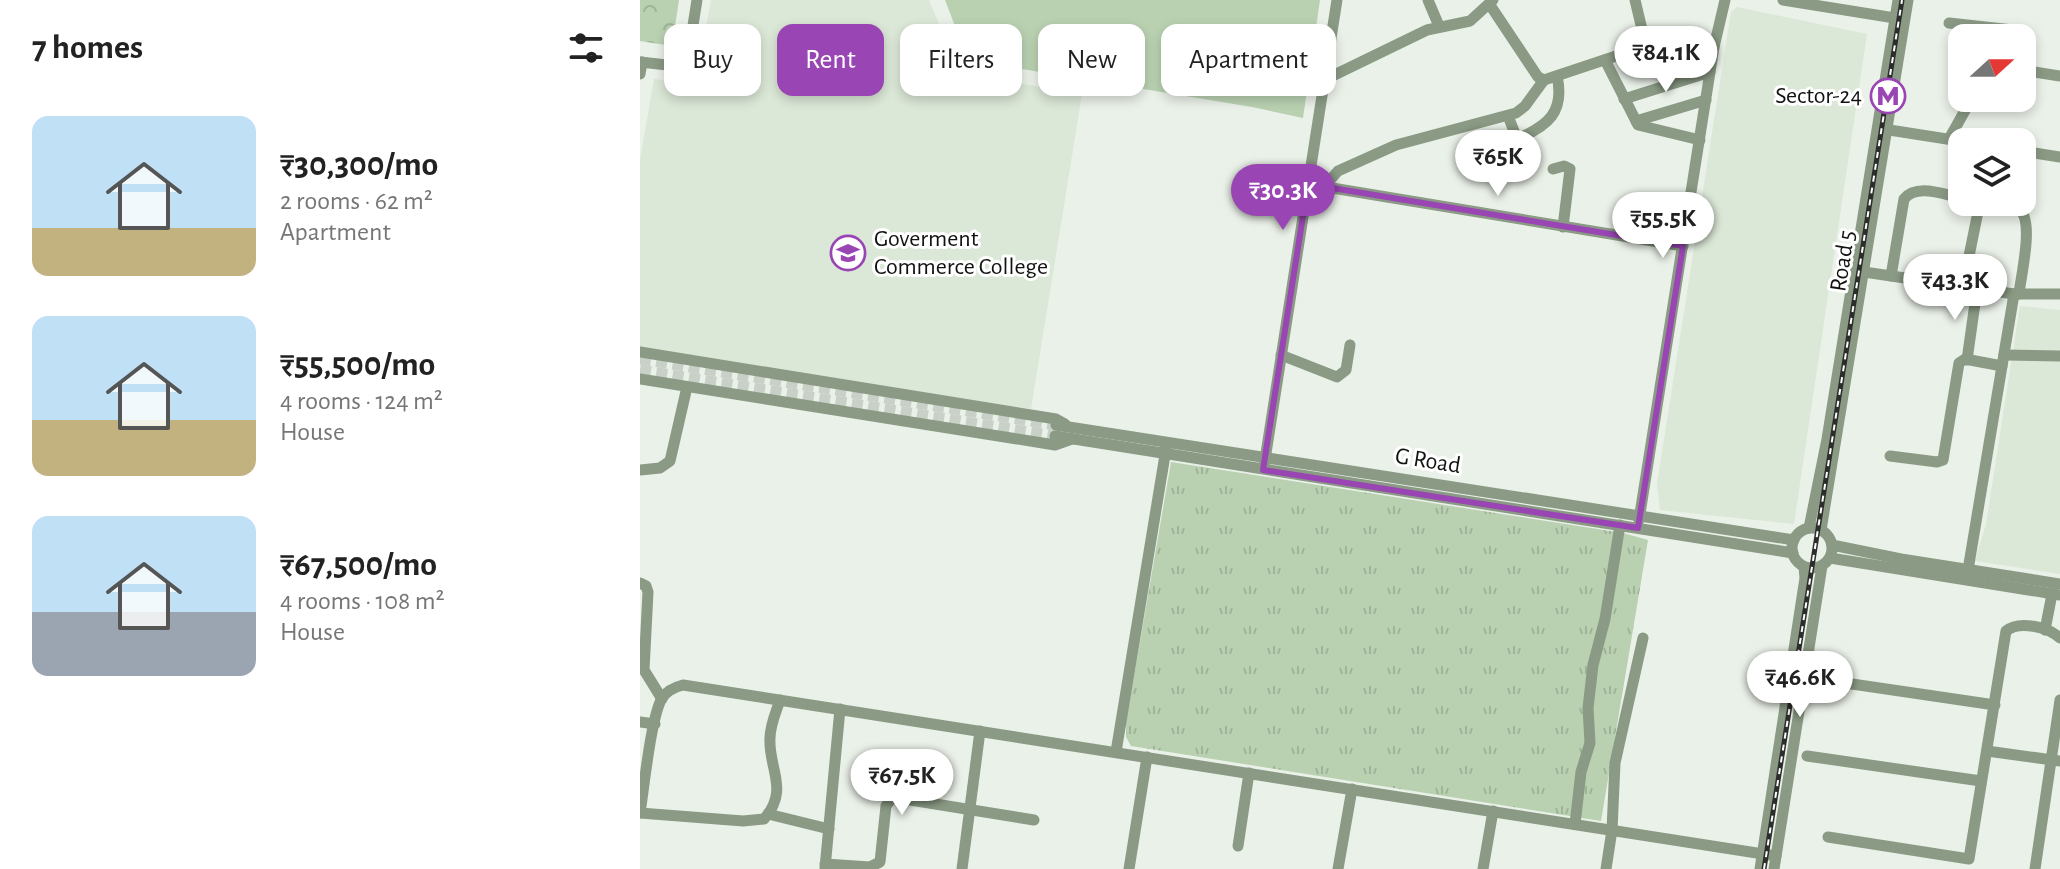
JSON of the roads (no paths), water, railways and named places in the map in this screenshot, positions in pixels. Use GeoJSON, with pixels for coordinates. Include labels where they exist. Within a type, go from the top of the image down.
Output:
{"type":"FeatureCollection","features":[{"type":"Feature","properties":{"kind":"street"},"geometry":{"type":"LineString","coordinates":[[641,66],[685,63],[697,0]]}},
{"type":"Feature","properties":{"kind":"street"},"geometry":{"type":"LineString","coordinates":[[1333,24],[1337,0]]}},
{"type":"Feature","properties":{"kind":"street"},"geometry":{"type":"LineString","coordinates":[[1428,0],[1439,26]]}},
{"type":"Feature","properties":{"kind":"street"},"geometry":{"type":"LineString","coordinates":[[1635,0],[1646,46],[1655,56],[1670,59],[1714,47]]}},
{"type":"Feature","properties":{"kind":"street"},"geometry":{"type":"LineString","coordinates":[[1639,522],[1714,47],[1725,0]]}},
{"type":"Feature","properties":{"kind":"street"},"geometry":{"type":"LineString","coordinates":[[1783,0],[1900,19]]}},
{"type":"Feature","properties":{"kind":"street","name":"Road 5"},"geometry":{"type":"LineString","coordinates":[[1898,0],[1900,19]]}},
{"type":"Feature","properties":{"kind":"street","name":"Road 5"},"geometry":{"type":"LineString","coordinates":[[1815,529],[1827,439],[1900,19],[1908,0]]}},
{"type":"Feature","properties":{"kind":"street"},"geometry":{"type":"LineString","coordinates":[[1336,74],[1439,26],[1470,21],[1492,2],[1538,77],[1544,80]]}},
{"type":"Feature","properties":{"kind":"street"},"geometry":{"type":"LineString","coordinates":[[1949,23],[1958,24]]}},
{"type":"Feature","properties":{"kind":"street"},"geometry":{"type":"LineString","coordinates":[[1324,187],[1338,171],[1407,141],[1508,116],[1525,106],[1544,80],[1646,46]]}},
{"type":"Feature","properties":{"kind":"street"},"geometry":{"type":"LineString","coordinates":[[1605,60],[1641,127],[1700,140]]}},
{"type":"Feature","properties":{"kind":"street"},"geometry":{"type":"LineString","coordinates":[[1624,99],[1710,72]]}},
{"type":"Feature","properties":{"kind":"street"},"geometry":{"type":"LineString","coordinates":[[2036,72],[2060,76]]}},
{"type":"Feature","properties":{"kind":"street"},"geometry":{"type":"LineString","coordinates":[[1517,139],[1541,128],[1557,107],[1560,100],[1557,76]]}},
{"type":"Feature","properties":{"kind":"street"},"geometry":{"type":"LineString","coordinates":[[1264,464],[1322,96]]}},
{"type":"Feature","properties":{"kind":"street"},"geometry":{"type":"LineString","coordinates":[[1636,121],[1706,100]]}},
{"type":"Feature","properties":{"kind":"street"},"geometry":{"type":"LineString","coordinates":[[1508,116],[1529,169]]}},
{"type":"Feature","properties":{"kind":"street"},"geometry":{"type":"LineString","coordinates":[[1882,129],[1948,139]]}},
{"type":"Feature","properties":{"kind":"street","name":"Road 5"},"geometry":{"type":"LineString","coordinates":[[1815,529],[1864,272],[1882,129]]}},
{"type":"Feature","properties":{"kind":"street"},"geometry":{"type":"LineString","coordinates":[[2036,153],[2060,157]]}},
{"type":"Feature","properties":{"kind":"street"},"geometry":{"type":"LineString","coordinates":[[1553,169],[1564,166],[1570,169],[1563,227]]}},
{"type":"Feature","properties":{"kind":"street"},"geometry":{"type":"LineString","coordinates":[[1308,184],[1683,246]]}},
{"type":"Feature","properties":{"kind":"street"},"geometry":{"type":"LineString","coordinates":[[1891,276],[1904,199],[1918,190],[1948,195]]}},
{"type":"Feature","properties":{"kind":"street"},"geometry":{"type":"LineString","coordinates":[[1955,286],[1967,266],[1978,216]]}},
{"type":"Feature","properties":{"kind":"street"},"geometry":{"type":"LineString","coordinates":[[1968,570],[2016,294],[2027,226],[2025,216]]}},
{"type":"Feature","properties":{"kind":"street"},"geometry":{"type":"LineString","coordinates":[[1864,272],[2016,294],[2060,294]]}},
{"type":"Feature","properties":{"kind":"street"},"geometry":{"type":"LineString","coordinates":[[1967,360],[1977,289]]}},
{"type":"Feature","properties":{"kind":"street"},"geometry":{"type":"LineString","coordinates":[[1281,355],[1337,377],[1346,370],[1350,345]]}},
{"type":"Feature","properties":{"kind":"street"},"geometry":{"type":"LineString","coordinates":[[640,352],[1056,419],[1073,433],[1055,445],[640,379]]}},
{"type":"Feature","properties":{"kind":"street"},"geometry":{"type":"LineString","coordinates":[[1890,456],[1937,462],[1943,460],[1961,361],[2060,356]]}},
{"type":"Feature","properties":{"kind":"street"},"geometry":{"type":"LineString","coordinates":[[640,470],[660,468],[670,461],[687,387]]}},
{"type":"Feature","properties":{"kind":"street","name":"G Road"},"geometry":{"type":"LineString","coordinates":[[1055,430],[1620,525],[1639,522]]}},
{"type":"Feature","properties":{"kind":"street"},"geometry":{"type":"LineString","coordinates":[[1116,752],[1166,448]]}},
{"type":"Feature","properties":{"kind":"street","name":"G Road"},"geometry":{"type":"LineString","coordinates":[[1264,464],[1793,546]]}},
{"type":"Feature","properties":{"kind":"street"},"geometry":{"type":"LineString","coordinates":[[1575,824],[1581,772],[1590,743],[1588,708],[1593,665],[1605,619],[1620,525]]}},
{"type":"Feature","properties":{"kind":"street"},"geometry":{"type":"LineString","coordinates":[[1760,869],[1805,578],[1804,567],[1793,546],[1803,530],[1815,529],[1826,534],[1832,545],[1826,562],[1774,869]]}},
{"type":"Feature","properties":{"kind":"street"},"geometry":{"type":"LineString","coordinates":[[1832,545],[1968,570],[2057,591]]}},
{"type":"Feature","properties":{"kind":"street"},"geometry":{"type":"LineString","coordinates":[[1804,567],[1815,568],[1826,562],[2057,591]]}},
{"type":"Feature","properties":{"kind":"street"},"geometry":{"type":"LineString","coordinates":[[640,583],[646,586],[648,592],[644,670],[662,699]]}},
{"type":"Feature","properties":{"kind":"street"},"geometry":{"type":"LineString","coordinates":[[2045,630],[2057,591]]}},
{"type":"Feature","properties":{"kind":"street"},"geometry":{"type":"LineString","coordinates":[[1828,837],[1968,864],[2006,631],[2019,624],[2052,631],[2060,638]]}},
{"type":"Feature","properties":{"kind":"street"},"geometry":{"type":"LineString","coordinates":[[1606,869],[1612,830],[1615,763],[1643,638]]}},
{"type":"Feature","properties":{"kind":"street"},"geometry":{"type":"LineString","coordinates":[[1818,679],[1995,705]]}},
{"type":"Feature","properties":{"kind":"street"},"geometry":{"type":"LineString","coordinates":[[780,700],[769,738],[777,784],[774,802],[764,819],[743,821],[640,813],[662,699],[674,688],[683,685],[840,709],[1762,853],[1776,856]]}},
{"type":"Feature","properties":{"kind":"street"},"geometry":{"type":"LineString","coordinates":[[2035,869],[2056,760],[2060,700]]}},
{"type":"Feature","properties":{"kind":"street"},"geometry":{"type":"LineString","coordinates":[[840,709],[825,867],[870,867],[880,862],[886,806],[891,799],[1034,820]]}},
{"type":"Feature","properties":{"kind":"street"},"geometry":{"type":"LineString","coordinates":[[640,722],[655,724]]}},
{"type":"Feature","properties":{"kind":"street"},"geometry":{"type":"LineString","coordinates":[[962,869],[980,731]]}},
{"type":"Feature","properties":{"kind":"street"},"geometry":{"type":"LineString","coordinates":[[1987,751],[2056,760]]}},
{"type":"Feature","properties":{"kind":"street"},"geometry":{"type":"LineString","coordinates":[[1807,756],[1981,781]]}},
{"type":"Feature","properties":{"kind":"street"},"geometry":{"type":"LineString","coordinates":[[1129,869],[1147,757]]}},
{"type":"Feature","properties":{"kind":"street"},"geometry":{"type":"LineString","coordinates":[[1238,846],[1249,773]]}},
{"type":"Feature","properties":{"kind":"street"},"geometry":{"type":"LineString","coordinates":[[1338,869],[1352,789]]}},
{"type":"Feature","properties":{"kind":"street"},"geometry":{"type":"LineString","coordinates":[[1483,869],[1493,811]]}},
{"type":"Feature","properties":{"kind":"street"},"geometry":{"type":"LineString","coordinates":[[768,814],[829,829]]}},
{"type":"Feature","properties":{"kind":"tunnel"},"geometry":{"type":"LineString","coordinates":[[640,359],[1056,425]]}},
{"type":"Feature","properties":{"kind":"tunnel"},"geometry":{"type":"LineString","coordinates":[[640,370],[1055,436]]}},
{"type":"Feature","properties":{"kind":"railway"},"geometry":{"type":"LineString","coordinates":[[1764,869],[1902,0]]}},
{"type":"Feature","properties":{"kind":"place","name":"Sector-24"},"geometry":{"type":"Point","coordinates":[1888,96]}},
{"type":"Feature","properties":{"kind":"place","name":"Goverment Commerce College"},"geometry":{"type":"Point","coordinates":[848,253]}}]}
